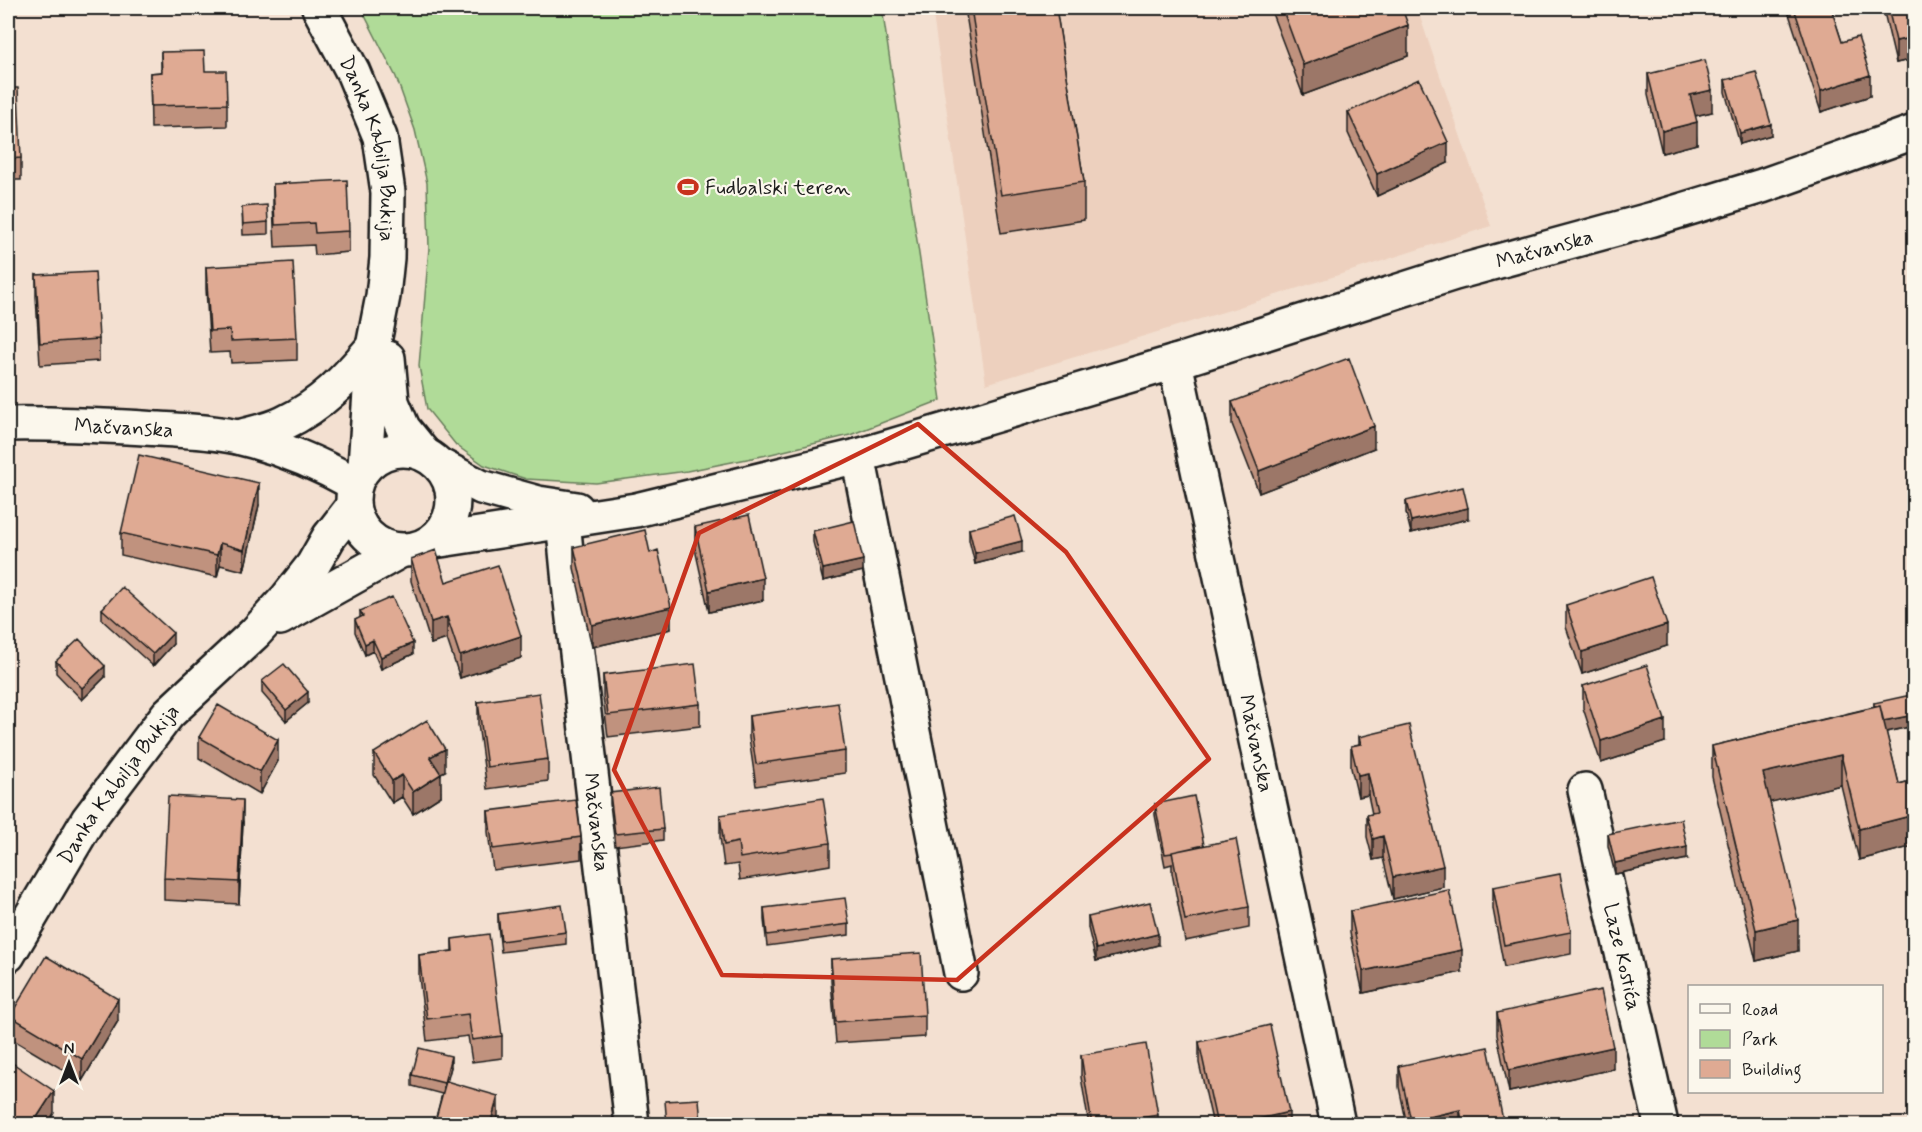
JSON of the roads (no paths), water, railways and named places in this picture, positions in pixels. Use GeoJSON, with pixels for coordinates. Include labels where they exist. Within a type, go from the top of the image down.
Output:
{"type":"FeatureCollection","features":[{"type":"Feature","properties":{"kind":"street","name":"Danka Kabilja Bukija"},"geometry":{"type":"LineString","coordinates":[[319,8],[353,72],[380,137],[388,192],[387,258],[383,296]]}},
{"type":"Feature","properties":{"kind":"street","name":"Mačvanska"},"geometry":{"type":"LineString","coordinates":[[434,541],[612,514],[858,456],[1175,362],[1455,273],[1653,219],[1762,186],[1914,132]]}},
{"type":"Feature","properties":{"kind":"street"},"geometry":{"type":"LineString","coordinates":[[383,296],[373,347],[358,485],[359,526],[374,541],[400,551]]}},
{"type":"Feature","properties":{"kind":"street"},"geometry":{"type":"LineString","coordinates":[[255,633],[400,551],[414,550],[434,541],[447,525],[454,505],[452,484],[403,428],[392,402],[383,296]]}},
{"type":"Feature","properties":{"kind":"street"},"geometry":{"type":"LineString","coordinates":[[238,437],[282,424],[320,402],[347,377],[373,347]]}},
{"type":"Feature","properties":{"kind":"street","name":"Mačvanska"},"geometry":{"type":"LineString","coordinates":[[1175,362],[1338,1125]]}},
{"type":"Feature","properties":{"kind":"street","name":"Mačvanska"},"geometry":{"type":"LineString","coordinates":[[8,424],[71,423],[238,437]]}},
{"type":"Feature","properties":{"kind":"street"},"geometry":{"type":"LineString","coordinates":[[238,437],[317,462],[358,485]]}},
{"type":"Feature","properties":{"kind":"street"},"geometry":{"type":"LineString","coordinates":[[255,633],[313,565],[358,485],[382,454],[403,449],[433,460],[481,487],[508,496],[612,514]]}},
{"type":"Feature","properties":{"kind":"street"},"geometry":{"type":"LineString","coordinates":[[858,456],[961,973]]}},
{"type":"Feature","properties":{"kind":"street","name":"Mačvanska"},"geometry":{"type":"LineString","coordinates":[[563,520],[632,1125]]}},
{"type":"Feature","properties":{"kind":"street","name":"Danka Kabilja Bukija"},"geometry":{"type":"LineString","coordinates":[[8,955],[88,820],[168,714],[255,633]]}},
{"type":"Feature","properties":{"kind":"street","name":"Laze Kostića"},"geometry":{"type":"LineString","coordinates":[[1585,790],[1661,1125]]}},
{"type":"Feature","properties":{"kind":"place","name":"Fudbalski teren"},"geometry":{"type":"Point","coordinates":[688,187]}}]}
